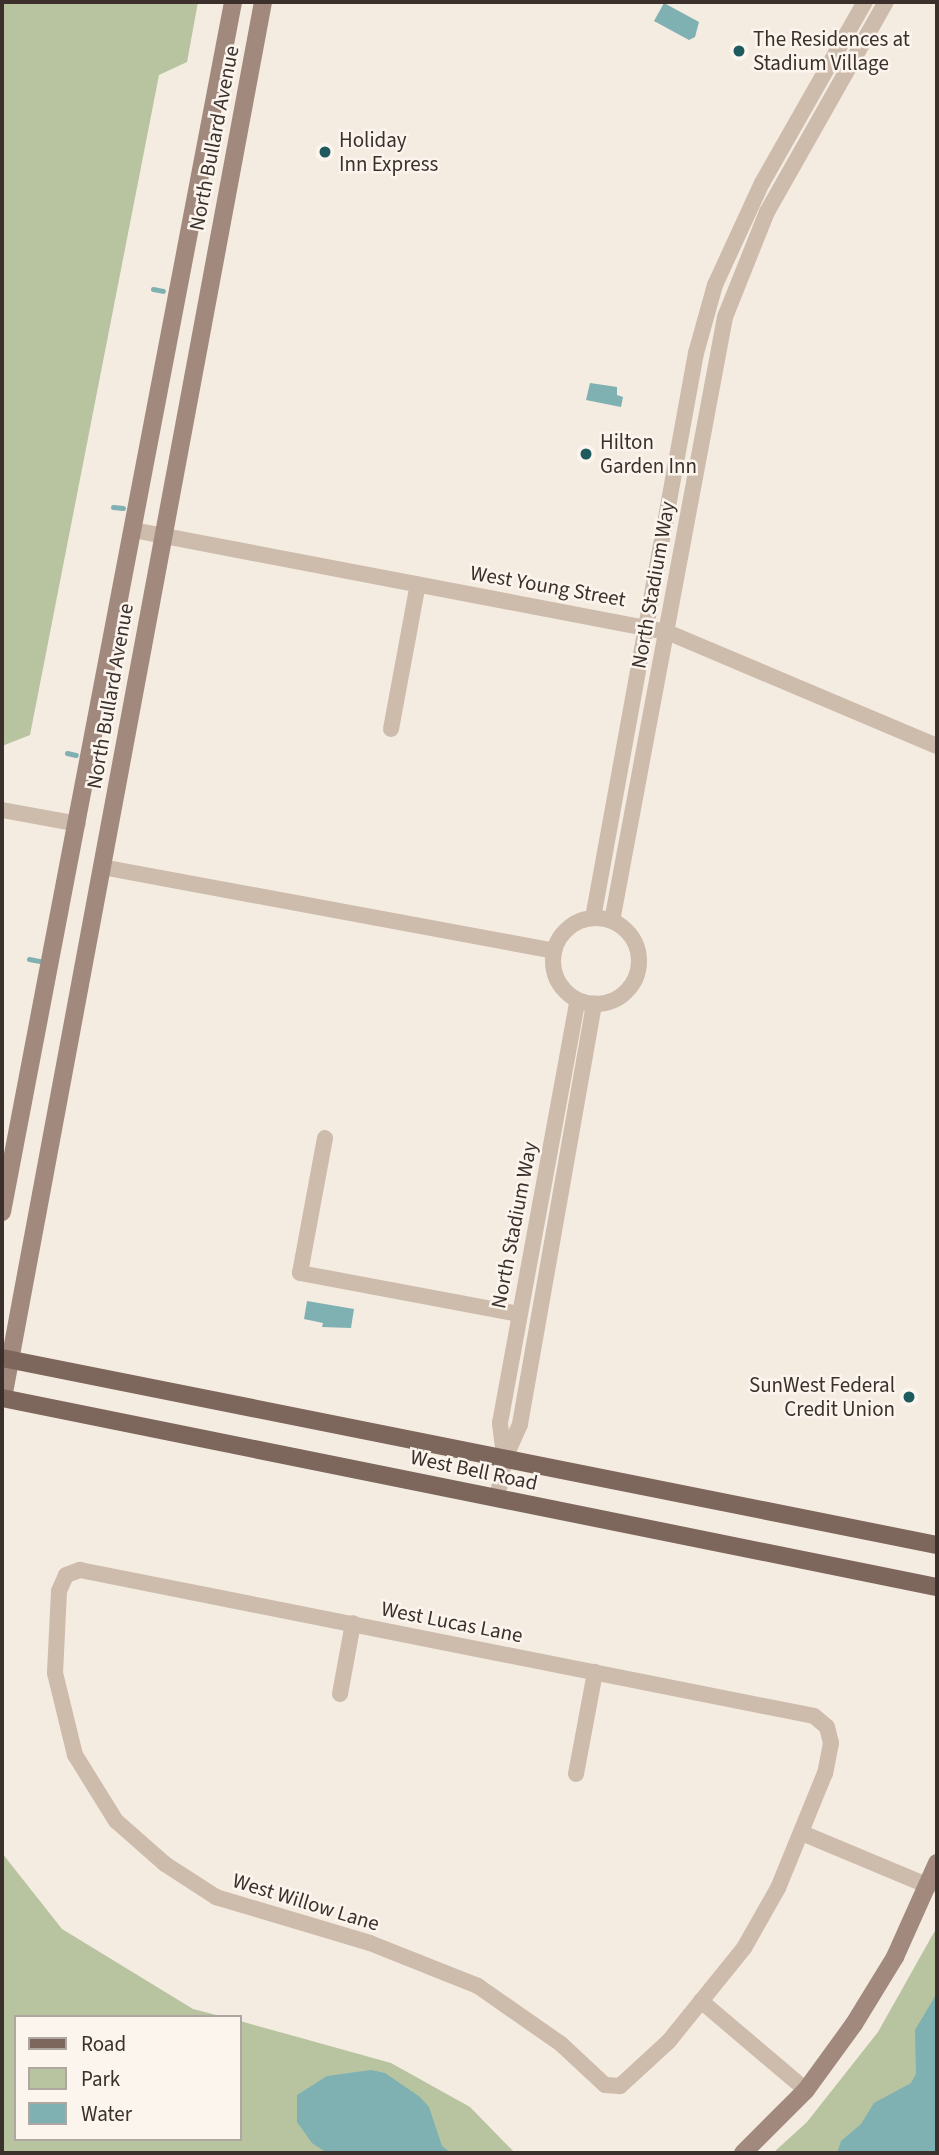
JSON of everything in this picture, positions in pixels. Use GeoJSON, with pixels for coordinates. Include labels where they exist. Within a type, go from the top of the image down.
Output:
{"type":"FeatureCollection","features":[{"type":"Feature","properties":{"kind":"main road","name":"North Bullard Avenue"},"geometry":{"type":"LineString","coordinates":[[2,1212],[233,2]]}},
{"type":"Feature","properties":{"kind":"main road","name":"North Bullard Avenue"},"geometry":{"type":"LineString","coordinates":[[2,1398],[6,1359],[102,867],[263,2]]}},
{"type":"Feature","properties":{"kind":"main road","name":"West Bell Road"},"geometry":{"type":"LineString","coordinates":[[6,1359],[937,1545]]}},
{"type":"Feature","properties":{"kind":"main road","name":"West Bell Road"},"geometry":{"type":"LineString","coordinates":[[2,1398],[937,1587]]}},
{"type":"Feature","properties":{"kind":"main road"},"geometry":{"type":"LineString","coordinates":[[743,2153],[806,2090],[854,2024],[895,1957],[937,1863]]}},
{"type":"Feature","properties":{"kind":"street","name":"North Stadium Way"},"geometry":{"type":"LineString","coordinates":[[593,918],[696,353],[715,285],[762,183],[865,2]]}},
{"type":"Feature","properties":{"kind":"street","name":"North Stadium Way"},"geometry":{"type":"LineString","coordinates":[[612,921],[667,632],[714,358],[733,292],[778,191],[886,2]]}},
{"type":"Feature","properties":{"kind":"street","name":"West Young Street"},"geometry":{"type":"LineString","coordinates":[[133,530],[667,632],[937,746]]}},
{"type":"Feature","properties":{"kind":"street"},"geometry":{"type":"LineString","coordinates":[[391,729],[418,584]]}},
{"type":"Feature","properties":{"kind":"street"},"geometry":{"type":"LineString","coordinates":[[2,810],[78,824]]}},
{"type":"Feature","properties":{"kind":"street"},"geometry":{"type":"LineString","coordinates":[[102,867],[554,951]]}},
{"type":"Feature","properties":{"kind":"street"},"geometry":{"type":"LineString","coordinates":[[593,918],[612,921],[632,938],[638,951],[636,975],[624,993],[586,1002],[558,981],[554,951],[567,929],[593,918]]}},
{"type":"Feature","properties":{"kind":"street","name":"North Stadium Way"},"geometry":{"type":"LineString","coordinates":[[505,1458],[500,1423],[519,1314],[586,1002]]}},
{"type":"Feature","properties":{"kind":"street","name":"North Stadium Way"},"geometry":{"type":"LineString","coordinates":[[497,1499],[505,1458],[520,1424],[586,1002]]}},
{"type":"Feature","properties":{"kind":"street"},"geometry":{"type":"LineString","coordinates":[[325,1139],[300,1273],[519,1314]]}},
{"type":"Feature","properties":{"kind":"street","name":"West Lucas Lane"},"geometry":{"type":"LineString","coordinates":[[66,1575],[80,1570],[814,1716],[827,1727],[831,1743],[825,1773],[802,1833]]}},
{"type":"Feature","properties":{"kind":"street","name":"West Willow Lane"},"geometry":{"type":"LineString","coordinates":[[66,1575],[55,1618],[55,1673],[75,1755],[116,1821],[165,1864],[216,1897],[370,1943],[478,1986],[561,2044],[605,2085],[620,2087],[669,2040],[701,2001]]}},
{"type":"Feature","properties":{"kind":"street"},"geometry":{"type":"LineString","coordinates":[[340,1694],[353,1623]]}},
{"type":"Feature","properties":{"kind":"street"},"geometry":{"type":"LineString","coordinates":[[576,1774],[595,1672]]}},
{"type":"Feature","properties":{"kind":"street"},"geometry":{"type":"LineString","coordinates":[[806,2090],[701,2001],[744,1948],[802,1833],[929,1886]]}},
{"type":"Feature","properties":{"kind":"green space"},"geometry":{"type":"Polygon","coordinates":[[[2,2],[198,2],[187,62],[159,75],[30,735],[2,746],[2,2]]]}},
{"type":"Feature","properties":{"kind":"green space"},"geometry":{"type":"Polygon","coordinates":[[[2,1853],[62,1929],[193,2009],[216,2015],[14,2015],[14,2141],[242,2141],[242,2022],[391,2063],[470,2107],[515,2153],[2,2153],[2,1853]]]}},
{"type":"Feature","properties":{"kind":"green space"},"geometry":{"type":"Polygon","coordinates":[[[937,1927],[937,2153],[773,2153],[807,2122],[878,2032],[937,1927]]]}},
{"type":"Feature","properties":{"kind":"water"},"geometry":{"type":"Polygon","coordinates":[[[664,3],[699,22],[695,37],[689,40],[654,21],[664,3]]]}},
{"type":"Feature","properties":{"kind":"water"},"geometry":{"type":"Polygon","coordinates":[[[590,383],[617,387],[617,395],[623,397],[621,407],[586,400],[590,383]]]}},
{"type":"Feature","properties":{"kind":"water"},"geometry":{"type":"Polygon","coordinates":[[[307,1301],[354,1309],[351,1328],[322,1327],[323,1323],[304,1319],[307,1301]]]}},
{"type":"Feature","properties":{"kind":"water"},"geometry":{"type":"Polygon","coordinates":[[[937,1993],[937,2153],[837,2153],[841,2141],[861,2124],[874,2103],[911,2083],[916,2074],[915,2030],[937,1993]]]}},
{"type":"Feature","properties":{"kind":"water"},"geometry":{"type":"Polygon","coordinates":[[[371,2070],[385,2073],[420,2097],[429,2107],[442,2146],[451,2153],[327,2153],[312,2143],[297,2122],[297,2095],[327,2076],[371,2070]]]}},
{"type":"Feature","properties":{"kind":"waterway"},"geometry":{"type":"LineString","coordinates":[[153,289],[163,291]]}},
{"type":"Feature","properties":{"kind":"waterway"},"geometry":{"type":"LineString","coordinates":[[113,507],[123,508]]}},
{"type":"Feature","properties":{"kind":"waterway"},"geometry":{"type":"LineString","coordinates":[[67,753],[76,755]]}},
{"type":"Feature","properties":{"kind":"waterway"},"geometry":{"type":"LineString","coordinates":[[29,959],[39,961]]}},
{"type":"Feature","properties":{"kind":"place","name":"The Residences at Stadium Village"},"geometry":{"type":"Point","coordinates":[739,51]}},
{"type":"Feature","properties":{"kind":"place","name":"Holiday Inn Express"},"geometry":{"type":"Point","coordinates":[325,152]}},
{"type":"Feature","properties":{"kind":"place","name":"Hilton Garden Inn"},"geometry":{"type":"Point","coordinates":[586,454]}},
{"type":"Feature","properties":{"kind":"place","name":"SunWest Federal Credit Union"},"geometry":{"type":"Point","coordinates":[909,1397]}}]}
